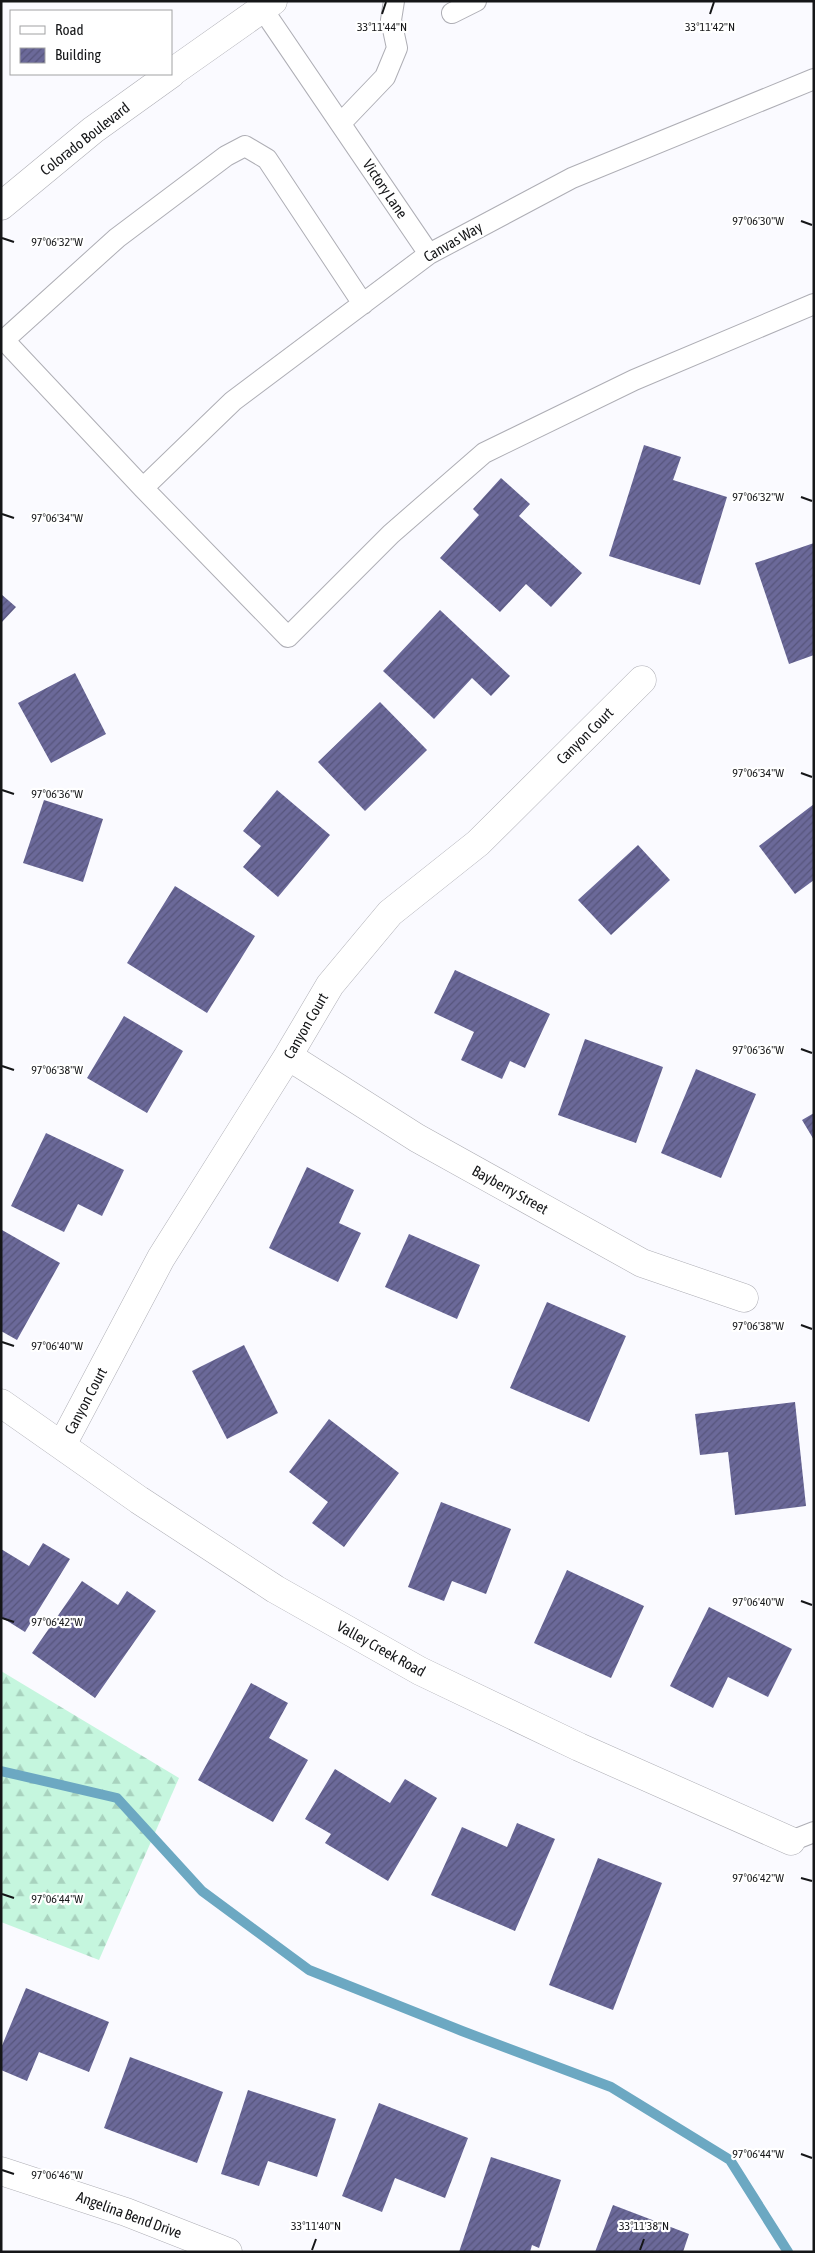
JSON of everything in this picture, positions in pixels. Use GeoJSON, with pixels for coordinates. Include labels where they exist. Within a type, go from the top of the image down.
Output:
{"type":"FeatureCollection","features":[{"type":"Feature","properties":{"kind":"street","name":"Colorado Boulevard"},"geometry":{"type":"LineString","coordinates":[[172,73],[264,3]]}},
{"type":"Feature","properties":{"kind":"street","name":"Colorado Boulevard"},"geometry":{"type":"LineString","coordinates":[[1,206],[94,130],[170,75]]}},
{"type":"Feature","properties":{"kind":"street","name":"Canyon Court"},"geometry":{"type":"LineString","coordinates":[[62,1445],[162,1258],[330,985],[390,913],[478,843],[642,680]]}},
{"type":"Feature","properties":{"kind":"street","name":"Bayberry Street"},"geometry":{"type":"LineString","coordinates":[[288,1056],[417,1138],[642,1263],[744,1298]]}},
{"type":"Feature","properties":{"kind":"street","name":"Valley Creek Road"},"geometry":{"type":"LineString","coordinates":[[1,1403],[139,1500],[275,1589],[420,1671],[579,1748],[802,1836]]}},
{"type":"Feature","properties":{"kind":"street","name":"Angelina Bend Drive"},"geometry":{"type":"LineString","coordinates":[[1,2171],[126,2212],[228,2252]]}},
{"type":"Feature","properties":{"kind":"lane"},"geometry":{"type":"LineString","coordinates":[[341,124],[385,77],[397,48],[391,20],[394,1]]}},
{"type":"Feature","properties":{"kind":"lane"},"geometry":{"type":"LineString","coordinates":[[452,13],[476,1]]}},
{"type":"Feature","properties":{"kind":"lane","name":"Victory Lane"},"geometry":{"type":"LineString","coordinates":[[264,3],[341,124],[429,254]]}},
{"type":"Feature","properties":{"kind":"lane","name":"Canvas Way"},"geometry":{"type":"LineString","coordinates":[[143,488],[233,401],[429,254],[572,178],[814,79]]}},
{"type":"Feature","properties":{"kind":"lane"},"geometry":{"type":"LineString","coordinates":[[363,304],[267,159],[245,146],[226,156],[117,238],[4,340],[143,488],[288,637],[391,534],[484,453],[634,380],[814,304]]}},
{"type":"Feature","properties":{"kind":"green space"},"geometry":{"type":"Polygon","coordinates":[[[1,1671],[179,1778],[99,1960],[1,1922],[1,1671]]]}},
{"type":"Feature","properties":{"kind":"building"},"geometry":{"type":"Polygon","coordinates":[[[644,445],[681,457],[673,480],[727,497],[700,585],[609,556],[644,445]]]}},
{"type":"Feature","properties":{"kind":"building"},"geometry":{"type":"Polygon","coordinates":[[[501,478],[530,504],[519,516],[582,573],[551,607],[526,584],[500,612],[440,558],[479,515],[473,509],[501,478]]]}},
{"type":"Feature","properties":{"kind":"building"},"geometry":{"type":"Polygon","coordinates":[[[814,543],[814,655],[789,664],[755,563],[814,543]]]}},
{"type":"Feature","properties":{"kind":"building"},"geometry":{"type":"Polygon","coordinates":[[[1,594],[16,607],[1,623],[1,594]]]}},
{"type":"Feature","properties":{"kind":"building"},"geometry":{"type":"Polygon","coordinates":[[[440,610],[510,676],[491,696],[472,678],[434,719],[383,671],[440,610]]]}},
{"type":"Feature","properties":{"kind":"building"},"geometry":{"type":"Polygon","coordinates":[[[75,673],[106,734],[51,763],[18,703],[75,673]]]}},
{"type":"Feature","properties":{"kind":"building"},"geometry":{"type":"Polygon","coordinates":[[[380,702],[427,750],[365,811],[318,762],[380,702]]]}},
{"type":"Feature","properties":{"kind":"building"},"geometry":{"type":"Polygon","coordinates":[[[277,790],[330,835],[278,897],[243,867],[261,846],[243,831],[277,790]]]}},
{"type":"Feature","properties":{"kind":"building"},"geometry":{"type":"Polygon","coordinates":[[[44,800],[103,819],[83,882],[23,863],[44,800]]]}},
{"type":"Feature","properties":{"kind":"building"},"geometry":{"type":"Polygon","coordinates":[[[814,804],[814,880],[795,894],[759,846],[814,804]]]}},
{"type":"Feature","properties":{"kind":"building"},"geometry":{"type":"Polygon","coordinates":[[[638,845],[670,880],[611,935],[578,900],[638,845]]]}},
{"type":"Feature","properties":{"kind":"building"},"geometry":{"type":"Polygon","coordinates":[[[175,886],[255,936],[207,1013],[127,963],[175,886]]]}},
{"type":"Feature","properties":{"kind":"building"},"geometry":{"type":"Polygon","coordinates":[[[455,970],[550,1014],[525,1068],[510,1061],[502,1079],[461,1060],[474,1032],[434,1013],[455,970]]]}},
{"type":"Feature","properties":{"kind":"building"},"geometry":{"type":"Polygon","coordinates":[[[124,1016],[183,1051],[147,1113],[87,1078],[124,1016]]]}},
{"type":"Feature","properties":{"kind":"building"},"geometry":{"type":"Polygon","coordinates":[[[585,1039],[663,1067],[636,1143],[558,1115],[585,1039]]]}},
{"type":"Feature","properties":{"kind":"building"},"geometry":{"type":"Polygon","coordinates":[[[696,1069],[756,1094],[721,1178],[661,1153],[696,1069]]]}},
{"type":"Feature","properties":{"kind":"building"},"geometry":{"type":"Polygon","coordinates":[[[814,1113],[814,1140],[802,1120],[814,1113]]]}},
{"type":"Feature","properties":{"kind":"building"},"geometry":{"type":"Polygon","coordinates":[[[46,1133],[124,1170],[102,1216],[78,1204],[64,1232],[11,1206],[46,1133]]]}},
{"type":"Feature","properties":{"kind":"building"},"geometry":{"type":"Polygon","coordinates":[[[307,1167],[354,1190],[339,1223],[361,1233],[338,1282],[269,1248],[307,1167]]]}},
{"type":"Feature","properties":{"kind":"building"},"geometry":{"type":"Polygon","coordinates":[[[2,1230],[60,1263],[17,1340],[1,1331],[2,1230]]]}},
{"type":"Feature","properties":{"kind":"building"},"geometry":{"type":"Polygon","coordinates":[[[409,1234],[480,1265],[457,1319],[385,1287],[409,1234]]]}},
{"type":"Feature","properties":{"kind":"building"},"geometry":{"type":"Polygon","coordinates":[[[547,1302],[626,1336],[589,1422],[510,1388],[547,1302]]]}},
{"type":"Feature","properties":{"kind":"building"},"geometry":{"type":"Polygon","coordinates":[[[244,1345],[278,1413],[227,1439],[192,1371],[244,1345]]]}},
{"type":"Feature","properties":{"kind":"building"},"geometry":{"type":"Polygon","coordinates":[[[795,1402],[806,1506],[735,1515],[728,1452],[700,1455],[695,1414],[795,1402]]]}},
{"type":"Feature","properties":{"kind":"building"},"geometry":{"type":"Polygon","coordinates":[[[329,1419],[399,1473],[344,1547],[312,1523],[328,1502],[289,1472],[329,1419]]]}},
{"type":"Feature","properties":{"kind":"building"},"geometry":{"type":"Polygon","coordinates":[[[441,1502],[511,1529],[486,1594],[452,1581],[444,1601],[408,1587],[441,1502]]]}},
{"type":"Feature","properties":{"kind":"building"},"geometry":{"type":"Polygon","coordinates":[[[43,1543],[70,1559],[25,1632],[1,1617],[1,1549],[29,1566],[43,1543]]]}},
{"type":"Feature","properties":{"kind":"building"},"geometry":{"type":"Polygon","coordinates":[[[567,1570],[644,1606],[611,1678],[534,1643],[567,1570]]]}},
{"type":"Feature","properties":{"kind":"building"},"geometry":{"type":"Polygon","coordinates":[[[82,1581],[118,1605],[127,1591],[156,1611],[95,1698],[32,1653],[82,1581]]]}},
{"type":"Feature","properties":{"kind":"building"},"geometry":{"type":"Polygon","coordinates":[[[709,1607],[792,1649],[768,1697],[728,1677],[713,1708],[670,1686],[709,1607]]]}},
{"type":"Feature","properties":{"kind":"building"},"geometry":{"type":"Polygon","coordinates":[[[251,1683],[288,1703],[269,1738],[308,1760],[273,1822],[198,1780],[251,1683]]]}},
{"type":"Feature","properties":{"kind":"building"},"geometry":{"type":"Polygon","coordinates":[[[335,1769],[390,1803],[405,1779],[437,1798],[388,1881],[325,1843],[331,1834],[305,1819],[335,1769]]]}},
{"type":"Feature","properties":{"kind":"building"},"geometry":{"type":"Polygon","coordinates":[[[517,1823],[555,1839],[515,1931],[431,1895],[462,1827],[507,1847],[517,1823]]]}},
{"type":"Feature","properties":{"kind":"building"},"geometry":{"type":"Polygon","coordinates":[[[598,1858],[662,1883],[613,2010],[549,1985],[598,1858]]]}},
{"type":"Feature","properties":{"kind":"building"},"geometry":{"type":"Polygon","coordinates":[[[26,1988],[109,2022],[89,2072],[39,2052],[27,2081],[1,2070],[1,2048],[26,1988]]]}},
{"type":"Feature","properties":{"kind":"building"},"geometry":{"type":"Polygon","coordinates":[[[130,2057],[223,2092],[197,2163],[104,2128],[130,2057]]]}},
{"type":"Feature","properties":{"kind":"building"},"geometry":{"type":"Polygon","coordinates":[[[248,2090],[336,2119],[317,2177],[268,2161],[259,2186],[221,2174],[248,2090]]]}},
{"type":"Feature","properties":{"kind":"building"},"geometry":{"type":"Polygon","coordinates":[[[379,2103],[468,2138],[445,2198],[395,2178],[382,2212],[342,2196],[379,2103]]]}},
{"type":"Feature","properties":{"kind":"building"},"geometry":{"type":"Polygon","coordinates":[[[491,2157],[561,2180],[539,2248],[532,2245],[530,2252],[459,2252],[491,2157]]]}},
{"type":"Feature","properties":{"kind":"building"},"geometry":{"type":"Polygon","coordinates":[[[613,2205],[689,2234],[683,2252],[595,2252],[613,2205]]]}},
{"type":"Feature","properties":{"kind":"waterway"},"geometry":{"type":"LineString","coordinates":[[1,1771],[117,1798],[202,1891],[309,1970],[462,2031],[611,2087],[730,2160],[788,2252]]}}]}
